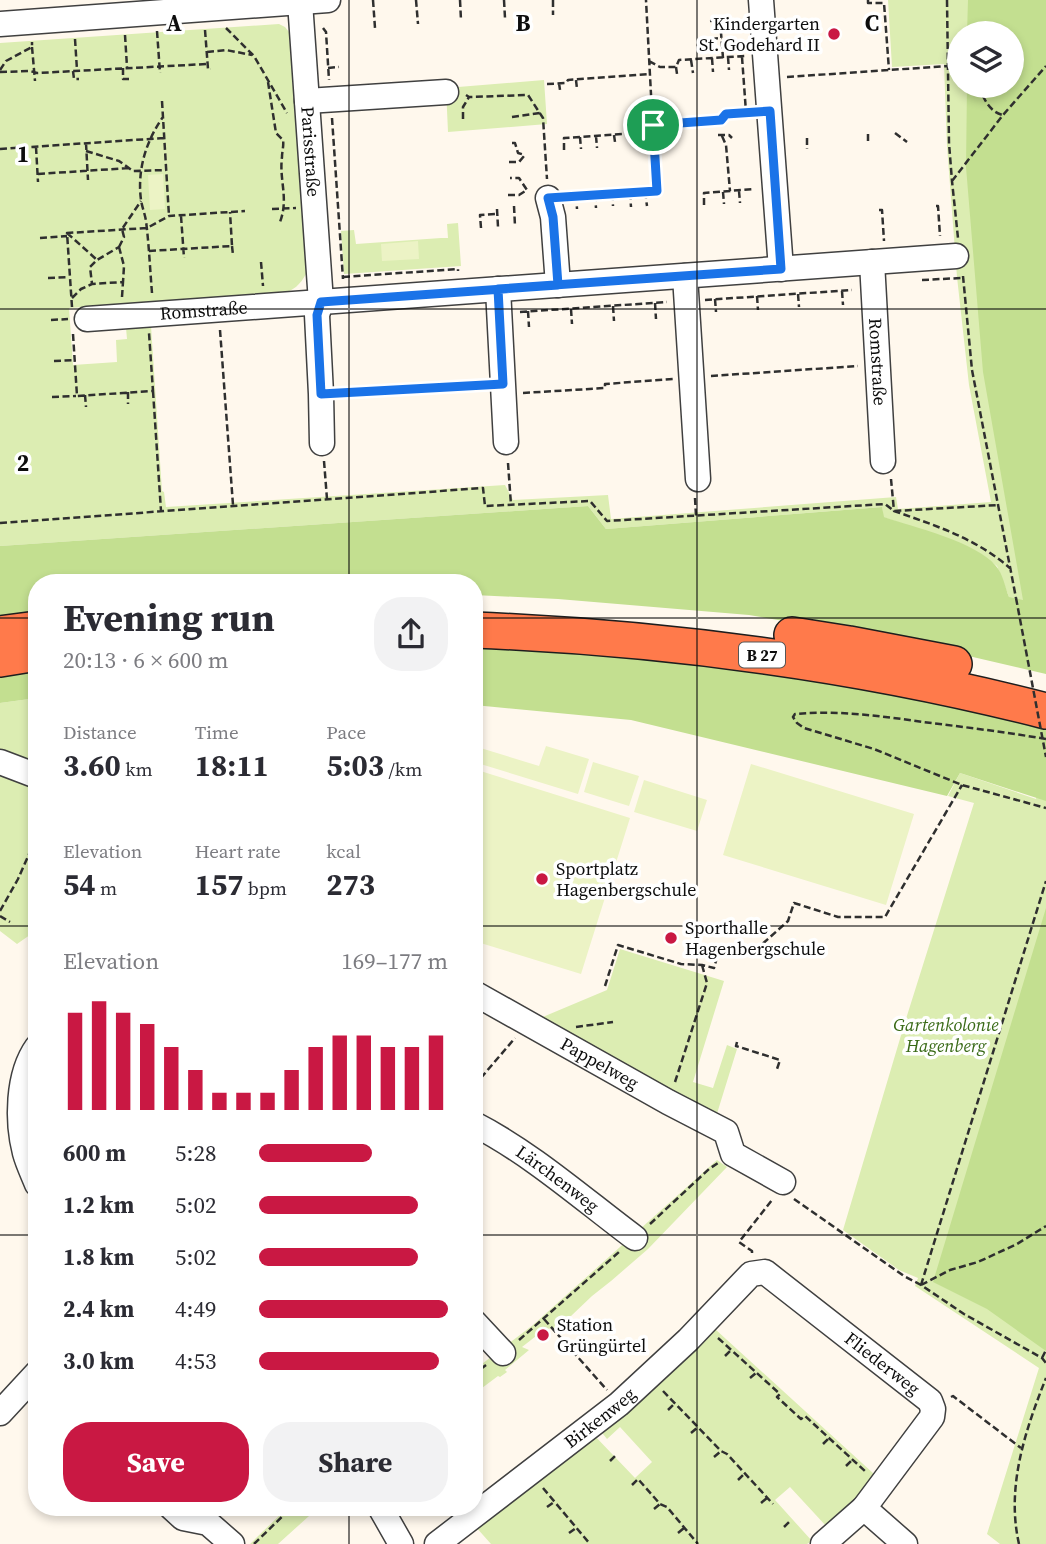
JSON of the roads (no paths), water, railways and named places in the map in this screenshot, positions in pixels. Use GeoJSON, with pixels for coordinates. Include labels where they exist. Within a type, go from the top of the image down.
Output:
{"type":"FeatureCollection","features":[{"type":"Feature","properties":{"kind":"highway","name":"B 27"},"geometry":{"type":"LineString","coordinates":[[483,607],[614,614],[743,628],[906,654],[1046,686]]}},
{"type":"Feature","properties":{"kind":"highway"},"geometry":{"type":"LineString","coordinates":[[0,634],[28,630]]}},
{"type":"Feature","properties":{"kind":"highway","name":"B 27"},"geometry":{"type":"LineString","coordinates":[[483,630],[621,638],[793,659],[925,683],[1046,711]]}},
{"type":"Feature","properties":{"kind":"highway"},"geometry":{"type":"LineString","coordinates":[[0,659],[28,654]]}},
{"type":"Feature","properties":{"kind":"street"},"geometry":{"type":"LineString","coordinates":[[0,24],[31,22],[69,12],[124,15],[328,0]]}},
{"type":"Feature","properties":{"kind":"street"},"geometry":{"type":"LineString","coordinates":[[761,0],[758,111],[775,188],[781,269]]}},
{"type":"Feature","properties":{"kind":"street","name":"Parisstraße"},"geometry":{"type":"LineString","coordinates":[[300,2],[319,100],[332,301]]}},
{"type":"Feature","properties":{"kind":"street"},"geometry":{"type":"LineString","coordinates":[[319,100],[458,95]]}},
{"type":"Feature","properties":{"kind":"street"},"geometry":{"type":"LineString","coordinates":[[548,198],[553,217],[558,285]]}},
{"type":"Feature","properties":{"kind":"street","name":"Romstraße"},"geometry":{"type":"LineString","coordinates":[[87,319],[954,256]]}},
{"type":"Feature","properties":{"kind":"street","name":"Romstraße"},"geometry":{"type":"LineString","coordinates":[[879,262],[883,461]]}},
{"type":"Feature","properties":{"kind":"street"},"geometry":{"type":"LineString","coordinates":[[685,276],[698,479]]}},
{"type":"Feature","properties":{"kind":"street"},"geometry":{"type":"LineString","coordinates":[[498,289],[506,442]]}},
{"type":"Feature","properties":{"kind":"street"},"geometry":{"type":"LineString","coordinates":[[322,443],[317,315],[332,301]]}},
{"type":"Feature","properties":{"kind":"street"},"geometry":{"type":"LineString","coordinates":[[0,762],[28,773]]}},
{"type":"Feature","properties":{"kind":"street","name":"Pappelweg"},"geometry":{"type":"LineString","coordinates":[[483,998],[668,1102],[729,1143],[781,1186]]}},
{"type":"Feature","properties":{"kind":"street"},"geometry":{"type":"LineString","coordinates":[[28,1066],[21,1092],[21,1124],[28,1161]]}},
{"type":"Feature","properties":{"kind":"street","name":"Lärchenweg"},"geometry":{"type":"LineString","coordinates":[[484,1129],[517,1149],[635,1238]]}},
{"type":"Feature","properties":{"kind":"street","name":"Fliederweg"},"geometry":{"type":"LineString","coordinates":[[751,1274],[765,1272],[930,1401],[933,1409],[932,1417],[864,1508],[823,1544]]}},
{"type":"Feature","properties":{"kind":"street","name":"Birkenweg"},"geometry":{"type":"LineString","coordinates":[[483,1508],[618,1404],[703,1324],[751,1274]]}},
{"type":"Feature","properties":{"kind":"street"},"geometry":{"type":"LineString","coordinates":[[483,1332],[503,1353]]}},
{"type":"Feature","properties":{"kind":"street"},"geometry":{"type":"LineString","coordinates":[[0,1413],[28,1386]]}},
{"type":"Feature","properties":{"kind":"street"},"geometry":{"type":"LineString","coordinates":[[864,1508],[905,1544]]}},
{"type":"Feature","properties":{"kind":"street"},"geometry":{"type":"LineString","coordinates":[[181,1516],[208,1523],[232,1544]]}},
{"type":"Feature","properties":{"kind":"street"},"geometry":{"type":"LineString","coordinates":[[385,1516],[401,1544]]}},
{"type":"Feature","properties":{"kind":"street","name":"Birkenweg"},"geometry":{"type":"LineString","coordinates":[[437,1544],[473,1516]]}},
{"type":"Feature","properties":{"kind":"place","name":"Kindergarten St. Godehard II"},"geometry":{"type":"Point","coordinates":[834,34]}},
{"type":"Feature","properties":{"kind":"place","name":"Sportplatz Hagenbergschule"},"geometry":{"type":"Point","coordinates":[542,879]}},
{"type":"Feature","properties":{"kind":"place","name":"Sporthalle Hagenbergschule"},"geometry":{"type":"Point","coordinates":[671,938]}},
{"type":"Feature","properties":{"kind":"place","name":"Station Grüngürtel"},"geometry":{"type":"Point","coordinates":[543,1335]}},
{"type":"Feature","properties":{"kind":"park label","name":"Gartenkolonie Hagenberg"},"geometry":{"type":"Point","coordinates":[946,1035]}}]}
